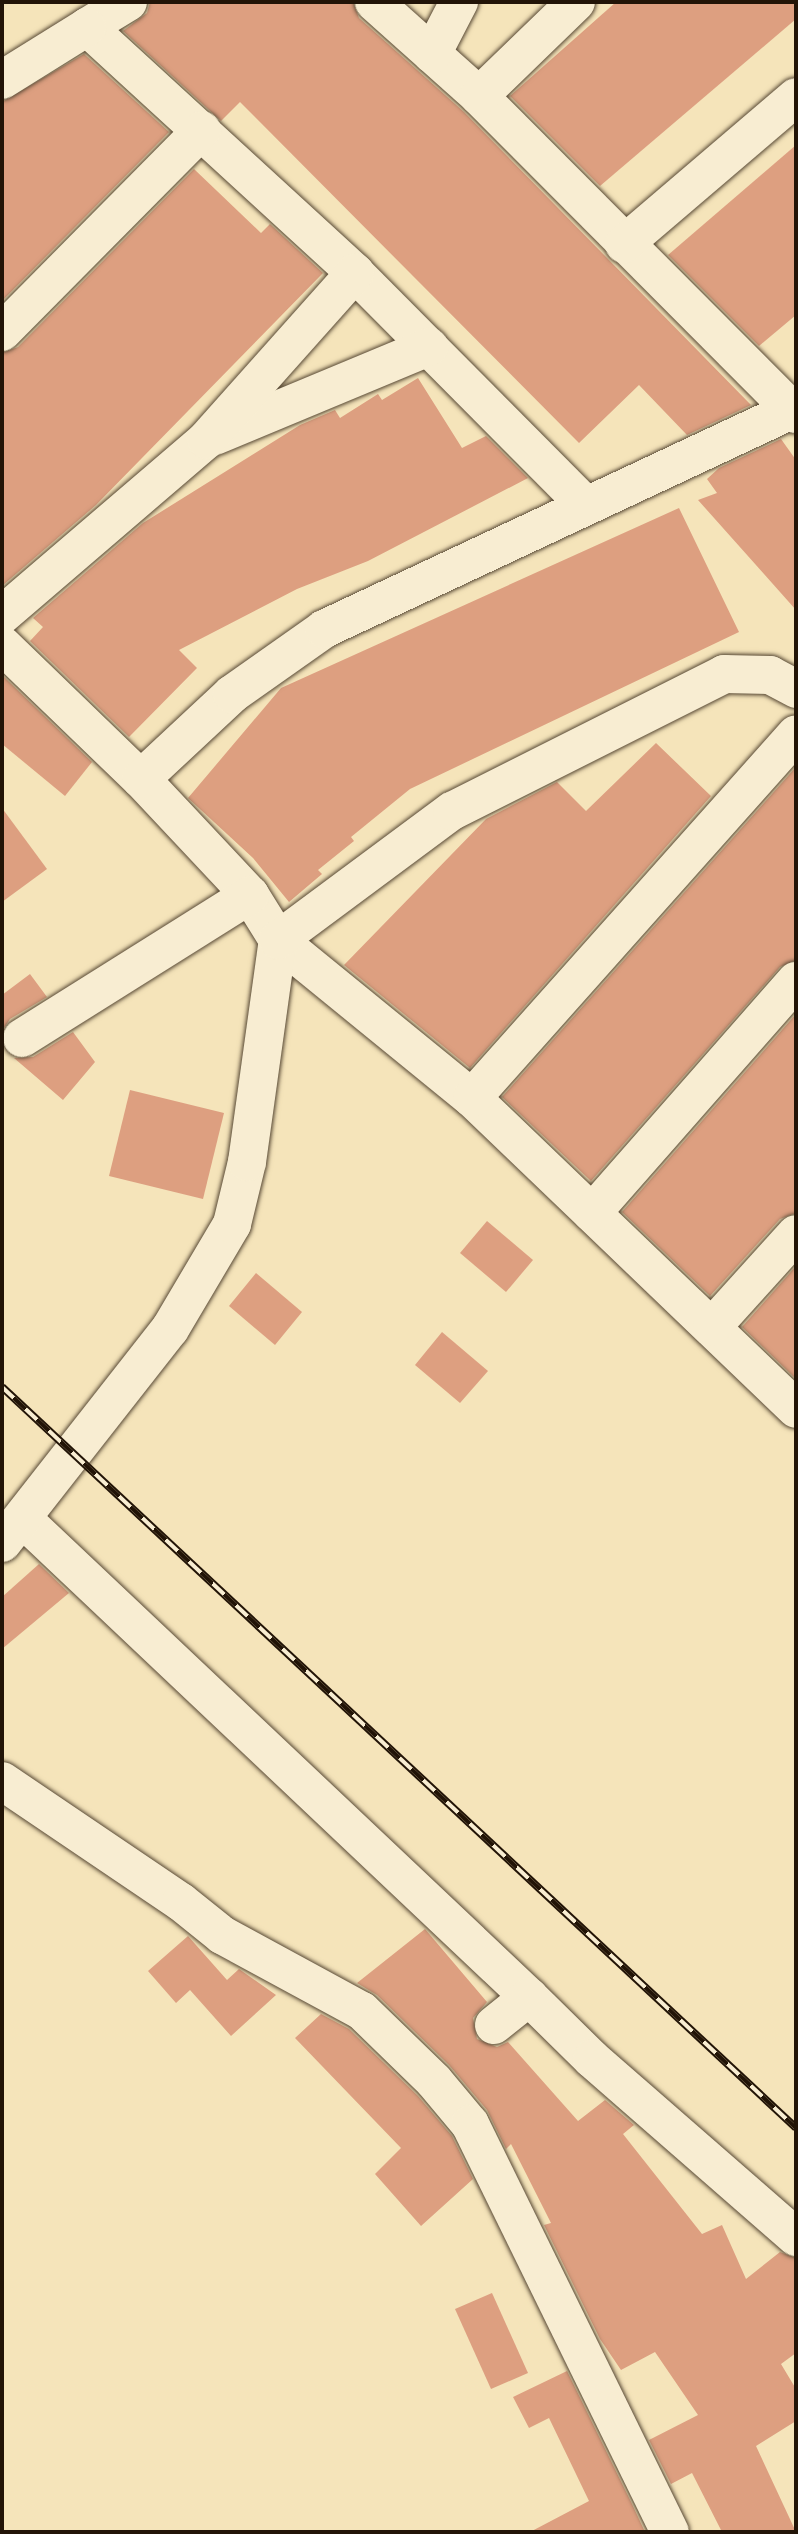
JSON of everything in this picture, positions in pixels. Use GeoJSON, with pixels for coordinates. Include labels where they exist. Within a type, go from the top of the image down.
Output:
{"type":"FeatureCollection","features":[{"type":"Feature","properties":{"kind":"street"},"geometry":{"type":"LineString","coordinates":[[2,80],[128,2]]}},
{"type":"Feature","properties":{"kind":"street"},"geometry":{"type":"LineString","coordinates":[[141,779],[232,694],[324,629],[584,504],[795,411],[624,244],[479,96],[374,2]]}},
{"type":"Feature","properties":{"kind":"street"},"geometry":{"type":"LineString","coordinates":[[432,54],[458,2]]}},
{"type":"Feature","properties":{"kind":"street"},"geometry":{"type":"LineString","coordinates":[[479,96],[576,2]]}},
{"type":"Feature","properties":{"kind":"street"},"geometry":{"type":"LineString","coordinates":[[87,27],[355,273],[584,504]]}},
{"type":"Feature","properties":{"kind":"street"},"geometry":{"type":"LineString","coordinates":[[624,244],[796,97]]}},
{"type":"Feature","properties":{"kind":"street"},"geometry":{"type":"LineString","coordinates":[[2,332],[202,130]]}},
{"type":"Feature","properties":{"kind":"street"},"geometry":{"type":"LineString","coordinates":[[2,615],[206,440],[355,273]]}},
{"type":"Feature","properties":{"kind":"street"},"geometry":{"type":"LineString","coordinates":[[206,440],[429,347]]}},
{"type":"Feature","properties":{"kind":"street"},"geometry":{"type":"LineString","coordinates":[[2,645],[141,779],[250,895],[278,940],[472,1098],[796,1409]]}},
{"type":"Feature","properties":{"kind":"street"},"geometry":{"type":"LineString","coordinates":[[796,689],[769,675],[724,674],[452,811],[278,940],[247,1162],[232,1224],[170,1329],[13,1532],[796,2237]]}},
{"type":"Feature","properties":{"kind":"street"},"geometry":{"type":"LineString","coordinates":[[472,1098],[796,734]]}},
{"type":"Feature","properties":{"kind":"street"},"geometry":{"type":"LineString","coordinates":[[22,1038],[250,895]]}},
{"type":"Feature","properties":{"kind":"street"},"geometry":{"type":"LineString","coordinates":[[593,1213],[796,981]]}},
{"type":"Feature","properties":{"kind":"street"},"geometry":{"type":"LineString","coordinates":[[712,1327],[796,1234]]}},
{"type":"Feature","properties":{"kind":"street"},"geometry":{"type":"LineString","coordinates":[[2,1781],[181,1902],[222,1935],[362,2011],[434,2081],[470,2124],[670,2532]]}},
{"type":"Feature","properties":{"kind":"street"},"geometry":{"type":"LineString","coordinates":[[494,2025],[529,1997]]}},
{"type":"Feature","properties":{"kind":"building"},"geometry":{"type":"Polygon","coordinates":[[[150,2],[353,2],[359,18],[464,112],[751,405],[687,435],[639,385],[579,443],[240,102],[221,121],[123,31],[147,13],[150,2]]]}},
{"type":"Feature","properties":{"kind":"building"},"geometry":{"type":"Polygon","coordinates":[[[616,2],[796,2],[796,19],[600,186],[510,96],[616,2]]]}},
{"type":"Feature","properties":{"kind":"building"},"geometry":{"type":"Polygon","coordinates":[[[84,54],[169,132],[2,301],[2,102],[84,54]]]}},
{"type":"Feature","properties":{"kind":"building"},"geometry":{"type":"Polygon","coordinates":[[[796,145],[796,315],[759,346],[668,255],[796,145]]]}},
{"type":"Feature","properties":{"kind":"building"},"geometry":{"type":"Polygon","coordinates":[[[194,169],[261,233],[270,224],[323,273],[96,505],[2,586],[2,353],[18,347],[194,169]]]}},
{"type":"Feature","properties":{"kind":"building"},"geometry":{"type":"Polygon","coordinates":[[[418,378],[462,448],[486,436],[528,478],[368,561],[297,589],[179,650],[197,668],[129,737],[30,641],[43,627],[33,618],[143,523],[300,425],[335,410],[340,418],[378,394],[382,400],[418,378]]]}},
{"type":"Feature","properties":{"kind":"building"},"geometry":{"type":"Polygon","coordinates":[[[781,439],[796,460],[796,610],[698,500],[717,493],[707,479],[719,468],[781,439]]]}},
{"type":"Feature","properties":{"kind":"building"},"geometry":{"type":"Polygon","coordinates":[[[679,508],[739,632],[410,789],[351,837],[354,841],[318,870],[322,874],[289,902],[253,858],[188,798],[281,688],[679,508]]]}},
{"type":"Feature","properties":{"kind":"building"},"geometry":{"type":"Polygon","coordinates":[[[4,677],[92,762],[65,796],[2,744],[4,677]]]}},
{"type":"Feature","properties":{"kind":"building"},"geometry":{"type":"Polygon","coordinates":[[[656,743],[711,796],[470,1068],[344,965],[486,819],[557,782],[586,811],[656,743]]]}},
{"type":"Feature","properties":{"kind":"building"},"geometry":{"type":"Polygon","coordinates":[[[796,767],[796,960],[780,967],[591,1181],[502,1097],[796,767]]]}},
{"type":"Feature","properties":{"kind":"building"},"geometry":{"type":"Polygon","coordinates":[[[2,808],[47,869],[2,902],[2,808]]]}},
{"type":"Feature","properties":{"kind":"building"},"geometry":{"type":"Polygon","coordinates":[[[30,974],[47,997],[10,1019],[2,1031],[2,995],[30,974]]]}},
{"type":"Feature","properties":{"kind":"building"},"geometry":{"type":"Polygon","coordinates":[[[796,1014],[796,1213],[780,1219],[710,1296],[622,1212],[796,1014]]]}},
{"type":"Feature","properties":{"kind":"building"},"geometry":{"type":"Polygon","coordinates":[[[73,1032],[95,1062],[63,1100],[14,1058],[33,1057],[73,1032]]]}},
{"type":"Feature","properties":{"kind":"building"},"geometry":{"type":"Polygon","coordinates":[[[130,1090],[224,1113],[203,1199],[109,1176],[130,1090]]]}},
{"type":"Feature","properties":{"kind":"building"},"geometry":{"type":"Polygon","coordinates":[[[487,1221],[533,1260],[506,1292],[460,1253],[487,1221]]]}},
{"type":"Feature","properties":{"kind":"building"},"geometry":{"type":"Polygon","coordinates":[[[796,1266],[796,1379],[742,1327],[796,1266]]]}},
{"type":"Feature","properties":{"kind":"building"},"geometry":{"type":"Polygon","coordinates":[[[256,1273],[302,1312],[275,1345],[229,1306],[256,1273]]]}},
{"type":"Feature","properties":{"kind":"building"},"geometry":{"type":"Polygon","coordinates":[[[442,1332],[488,1371],[460,1403],[415,1365],[442,1332]]]}},
{"type":"Feature","properties":{"kind":"building"},"geometry":{"type":"Polygon","coordinates":[[[39,1564],[69,1593],[2,1649],[2,1597],[39,1564]]]}},
{"type":"Feature","properties":{"kind":"building"},"geometry":{"type":"Polygon","coordinates":[[[425,1929],[487,2002],[473,2018],[477,2039],[497,2047],[508,2042],[578,2121],[605,2100],[634,2125],[623,2134],[702,2234],[722,2225],[746,2279],[780,2252],[796,2258],[796,2353],[781,2364],[796,2389],[796,2421],[756,2446],[796,2532],[722,2532],[692,2473],[671,2484],[649,2440],[698,2415],[655,2352],[621,2370],[600,2339],[544,2225],[551,2223],[511,2144],[506,2149],[487,2110],[449,2065],[377,1995],[357,1983],[425,1929]]]}},
{"type":"Feature","properties":{"kind":"building"},"geometry":{"type":"Polygon","coordinates":[[[188,1936],[227,1980],[239,1969],[276,1995],[231,2036],[190,1990],[176,2003],[148,1971],[188,1936]]]}},
{"type":"Feature","properties":{"kind":"building"},"geometry":{"type":"Polygon","coordinates":[[[321,2014],[349,2029],[418,2096],[452,2136],[473,2179],[421,2226],[375,2174],[401,2148],[295,2038],[321,2014]]]}},
{"type":"Feature","properties":{"kind":"building"},"geometry":{"type":"Polygon","coordinates":[[[492,2293],[528,2373],[491,2389],[455,2309],[492,2293]]]}},
{"type":"Feature","properties":{"kind":"building"},"geometry":{"type":"Polygon","coordinates":[[[567,2371],[645,2532],[530,2532],[589,2501],[549,2418],[529,2428],[513,2397],[567,2371]]]}},
{"type":"Feature","properties":{"kind":"railway"},"geometry":{"type":"LineString","coordinates":[[2,1387],[796,2128]]}}]}
